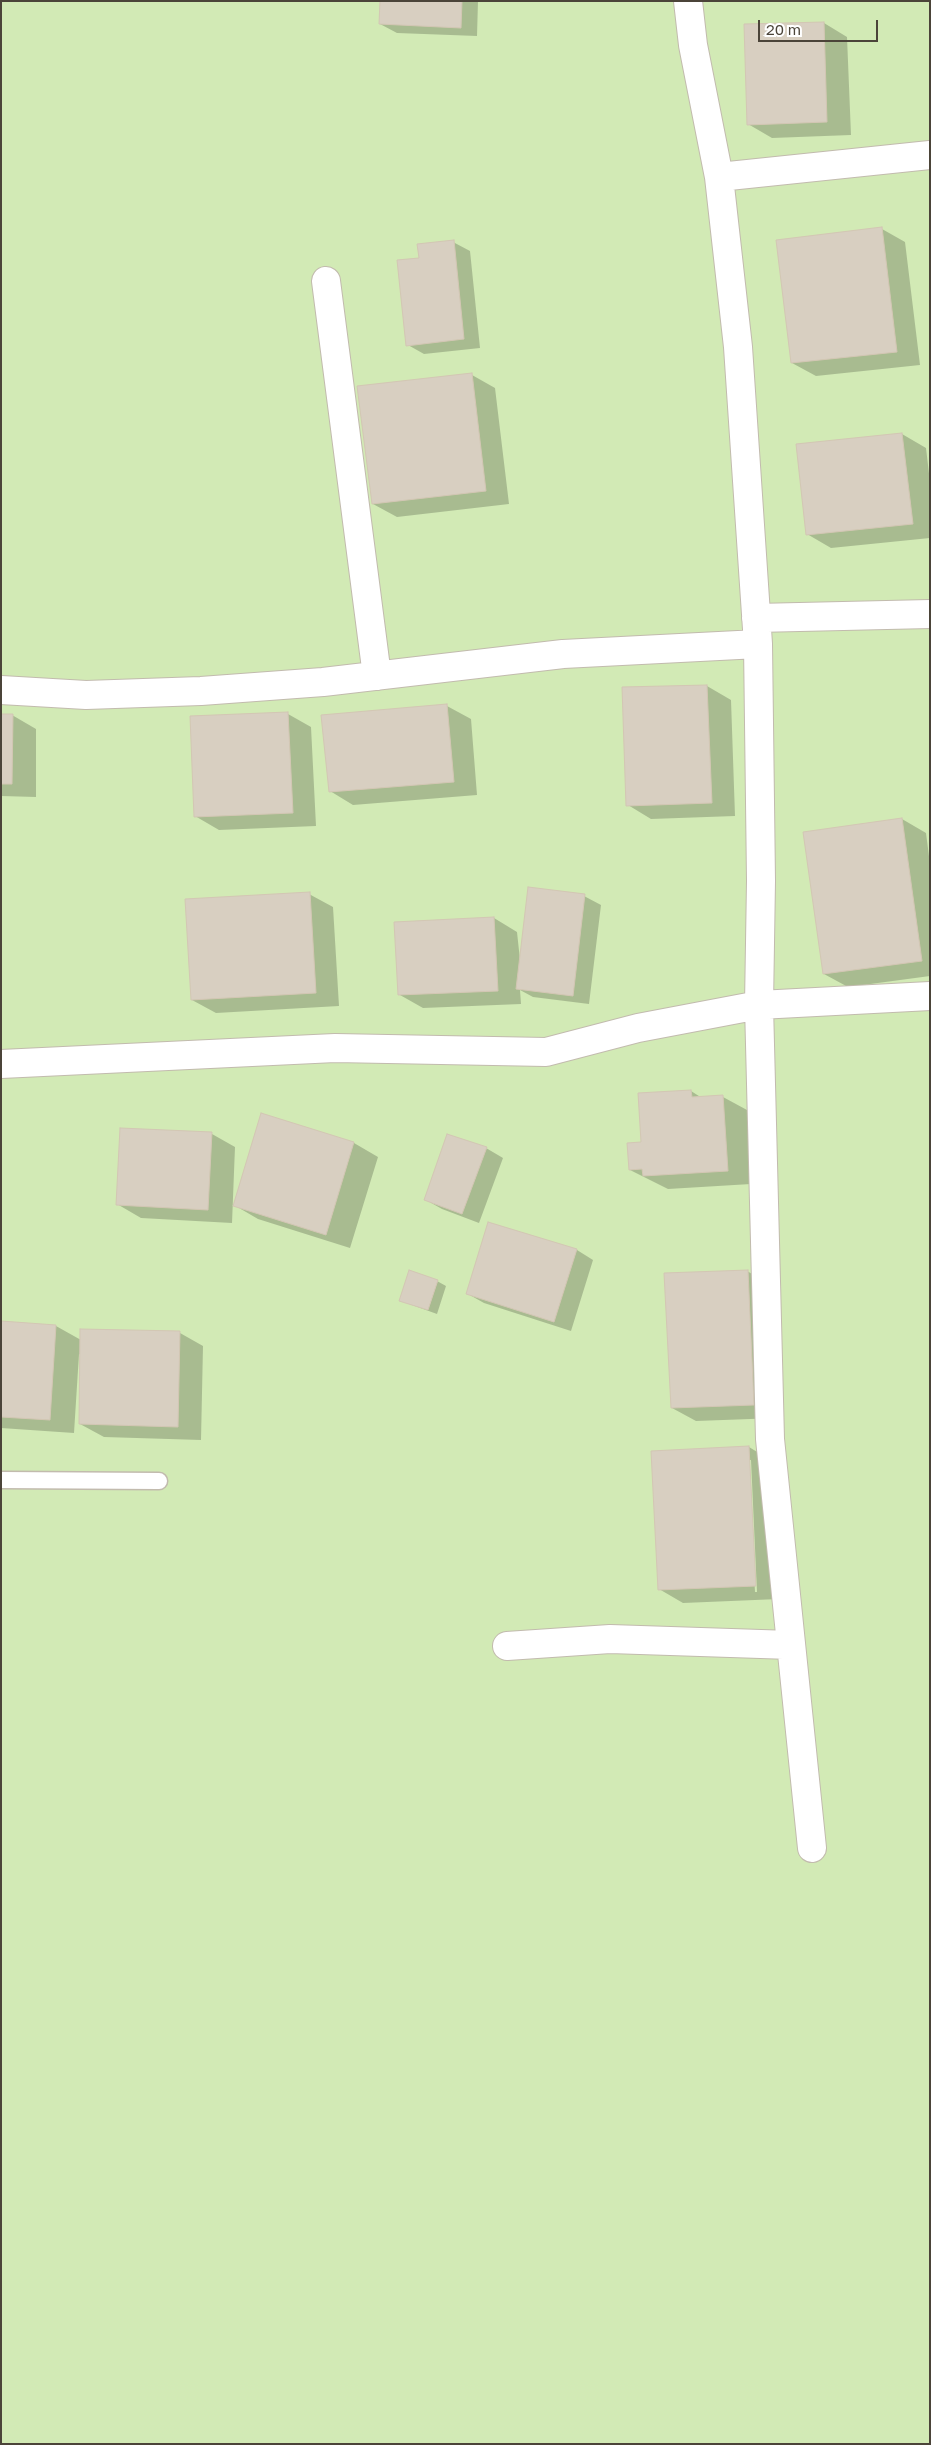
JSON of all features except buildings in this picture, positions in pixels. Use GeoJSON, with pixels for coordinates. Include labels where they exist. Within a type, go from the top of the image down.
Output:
{"type":"FeatureCollection","features":[{"type":"Feature","properties":{"kind":"street"},"geometry":{"type":"LineString","coordinates":[[688,1],[693,45],[719,178],[738,347],[757,631],[761,881],[759,1005],[770,1439],[812,1848]]}},
{"type":"Feature","properties":{"kind":"street"},"geometry":{"type":"LineString","coordinates":[[719,178],[930,155]]}},
{"type":"Feature","properties":{"kind":"street"},"geometry":{"type":"LineString","coordinates":[[326,281],[376,676]]}},
{"type":"Feature","properties":{"kind":"street"},"geometry":{"type":"LineString","coordinates":[[1,690],[86,695],[201,691],[376,676],[757,631],[930,614]]}},
{"type":"Feature","properties":{"kind":"street"},"geometry":{"type":"LineString","coordinates":[[1,1064],[335,1048],[546,1052],[638,1028],[759,1005],[930,996]]}},
{"type":"Feature","properties":{"kind":"street"},"geometry":{"type":"LineString","coordinates":[[507,1646],[610,1639],[791,1645]]}},
{"type":"Feature","properties":{"kind":"lane"},"geometry":{"type":"LineString","coordinates":[[1,1480],[159,1481]]}},
{"type":"Feature","properties":{"kind":"green space"},"geometry":{"type":"Polygon","coordinates":[[[1,1],[930,1],[930,2444],[1,2444],[1,1]]]}}]}
